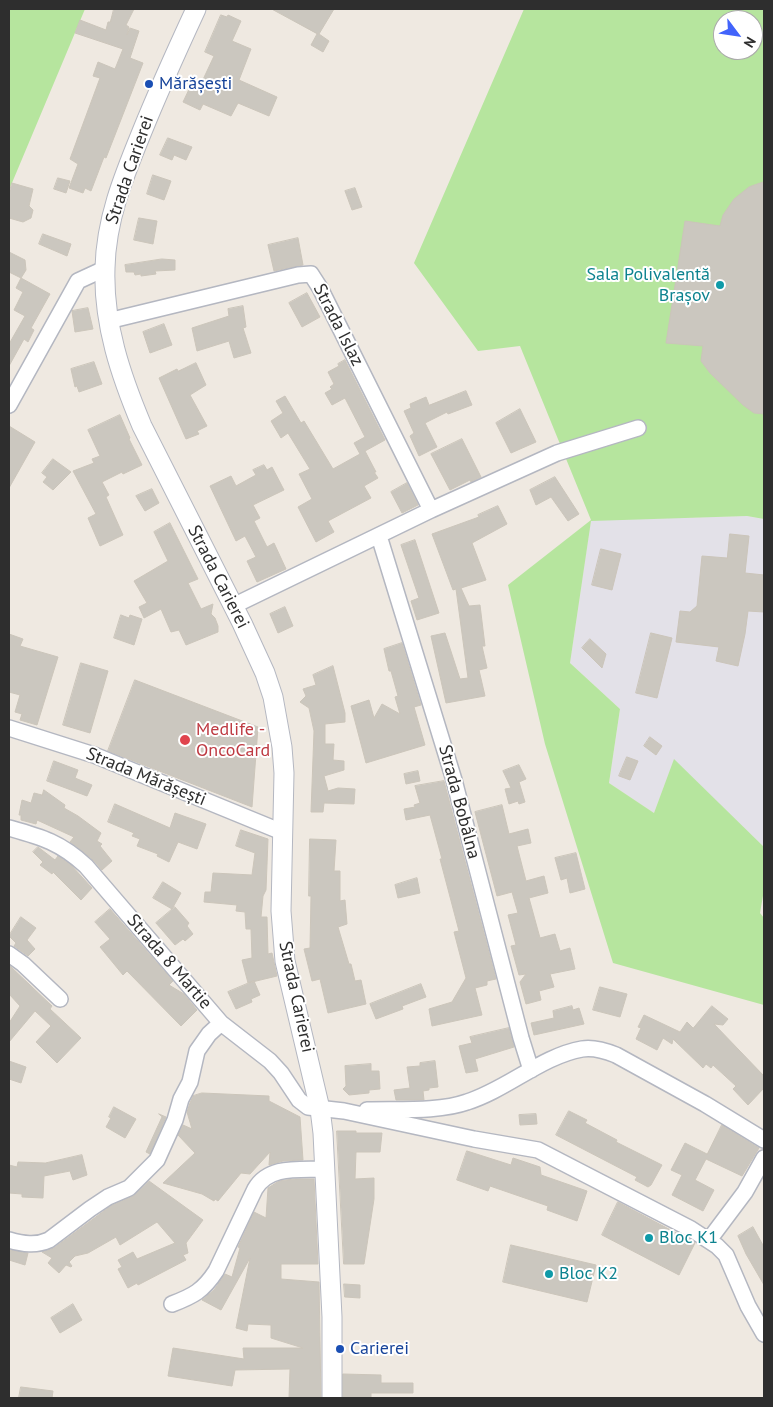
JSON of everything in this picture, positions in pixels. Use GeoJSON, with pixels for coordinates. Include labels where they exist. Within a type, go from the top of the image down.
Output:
{"type":"FeatureCollection","features":[{"type":"Feature","properties":{"kind":"street","name":"Strada Carierei"},"geometry":{"type":"LineString","coordinates":[[196,9],[160,89],[117,194],[110,219],[104,269],[108,321],[117,358],[142,426],[233,606],[265,673],[274,697],[284,773],[281,911],[285,961],[320,1109],[332,1317],[332,1398]]}},
{"type":"Feature","properties":{"kind":"street"},"geometry":{"type":"LineString","coordinates":[[9,405],[78,281],[104,269]]}},
{"type":"Feature","properties":{"kind":"street","name":"Strada Islaz"},"geometry":{"type":"LineString","coordinates":[[108,321],[298,275],[311,274],[320,288],[431,510]]}},
{"type":"Feature","properties":{"kind":"street"},"geometry":{"type":"LineString","coordinates":[[233,606],[431,510],[557,453],[638,428]]}},
{"type":"Feature","properties":{"kind":"street","name":"Strada Bobâlna"},"geometry":{"type":"LineString","coordinates":[[380,536],[454,780],[531,1070]]}},
{"type":"Feature","properties":{"kind":"street","name":"Strada Mărășești"},"geometry":{"type":"LineString","coordinates":[[9,728],[94,755],[282,832]]}},
{"type":"Feature","properties":{"kind":"street","name":"Strada 8 Martie"},"geometry":{"type":"LineString","coordinates":[[9,828],[46,838],[74,855],[86,866],[221,1023],[270,1061],[281,1073],[299,1100],[308,1107],[320,1109]]}},
{"type":"Feature","properties":{"kind":"street"},"geometry":{"type":"LineString","coordinates":[[9,954],[23,964],[60,999]]}},
{"type":"Feature","properties":{"kind":"street"},"geometry":{"type":"LineString","coordinates":[[9,1240],[26,1244],[43,1243],[90,1208],[108,1197],[129,1188],[139,1179],[157,1160],[181,1099],[190,1082],[197,1050],[209,1034],[221,1023]]}},
{"type":"Feature","properties":{"kind":"street"},"geometry":{"type":"LineString","coordinates":[[320,1109],[344,1111],[449,1107],[486,1095],[565,1054],[584,1049],[603,1050],[629,1061],[764,1140]]}},
{"type":"Feature","properties":{"kind":"street"},"geometry":{"type":"LineString","coordinates":[[344,1111],[474,1139],[538,1150],[709,1240],[726,1255],[748,1306],[764,1334]]}},
{"type":"Feature","properties":{"kind":"street"},"geometry":{"type":"LineString","coordinates":[[709,1240],[745,1192],[764,1158]]}},
{"type":"Feature","properties":{"kind":"street"},"geometry":{"type":"LineString","coordinates":[[172,1304],[201,1291],[209,1283],[255,1189],[262,1179],[274,1172],[324,1169]]}},
{"type":"Feature","properties":{"kind":"shaded area"},"geometry":{"type":"Polygon","coordinates":[[[747,516],[764,519],[764,847],[674,760],[654,813],[609,783],[620,709],[570,663],[591,520],[747,516]]]}},
{"type":"Feature","properties":{"kind":"green space"},"geometry":{"type":"Polygon","coordinates":[[[9,9],[85,9],[9,190],[9,9]]]}},
{"type":"Feature","properties":{"kind":"green space"},"geometry":{"type":"Polygon","coordinates":[[[524,9],[764,9],[764,519],[747,516],[591,521],[570,663],[620,709],[609,783],[654,813],[674,759],[764,847],[764,890],[760,913],[764,918],[764,1005],[613,963],[545,744],[508,585],[591,520],[520,346],[478,351],[414,263],[524,9]]]}},
{"type":"Feature","properties":{"kind":"building"},"geometry":{"type":"Polygon","coordinates":[[[114,9],[134,9],[126,25],[129,27],[127,35],[130,28],[139,31],[130,58],[143,63],[91,191],[85,188],[83,193],[69,188],[78,164],[70,159],[100,78],[93,76],[98,62],[115,69],[123,49],[75,33],[80,20],[106,30],[114,9]]]}},
{"type":"Feature","properties":{"kind":"building"},"geometry":{"type":"Polygon","coordinates":[[[272,9],[334,9],[319,34],[329,41],[323,52],[311,45],[317,34],[272,9]]]}},
{"type":"Feature","properties":{"kind":"building"},"geometry":{"type":"Polygon","coordinates":[[[221,15],[227,17],[228,15],[241,21],[232,41],[251,49],[239,80],[277,97],[269,116],[238,103],[231,116],[203,104],[200,110],[183,102],[192,83],[200,86],[214,56],[205,52],[221,15]]]}},
{"type":"Feature","properties":{"kind":"building"},"geometry":{"type":"Polygon","coordinates":[[[168,138],[192,147],[186,160],[174,155],[172,160],[160,155],[168,138]]]}},
{"type":"Feature","properties":{"kind":"building"},"geometry":{"type":"Polygon","coordinates":[[[153,175],[171,181],[164,200],[147,194],[153,175]]]}},
{"type":"Feature","properties":{"kind":"building"},"geometry":{"type":"Polygon","coordinates":[[[58,178],[70,181],[66,193],[54,189],[58,178]]]}},
{"type":"Feature","properties":{"kind":"building","name":"Sala Polivalentă Brașov"},"geometry":{"type":"Polygon","coordinates":[[[764,182],[764,414],[754,413],[743,405],[710,373],[701,361],[703,346],[666,343],[685,221],[720,226],[723,215],[734,199],[749,187],[764,182]]]}},
{"type":"Feature","properties":{"kind":"building"},"geometry":{"type":"Polygon","coordinates":[[[12,183],[33,189],[29,206],[33,210],[31,218],[23,222],[9,218],[9,194],[12,183]]]}},
{"type":"Feature","properties":{"kind":"building"},"geometry":{"type":"Polygon","coordinates":[[[355,188],[362,207],[352,210],[345,191],[355,188]]]}},
{"type":"Feature","properties":{"kind":"building"},"geometry":{"type":"Polygon","coordinates":[[[139,218],[157,221],[153,244],[134,240],[139,218]]]}},
{"type":"Feature","properties":{"kind":"building"},"geometry":{"type":"Polygon","coordinates":[[[43,234],[71,244],[67,256],[39,244],[43,234]]]}},
{"type":"Feature","properties":{"kind":"building"},"geometry":{"type":"Polygon","coordinates":[[[298,238],[303,265],[274,271],[268,245],[298,238]]]}},
{"type":"Feature","properties":{"kind":"building"},"geometry":{"type":"Polygon","coordinates":[[[9,252],[25,260],[26,270],[21,278],[9,272],[9,252]]]}},
{"type":"Feature","properties":{"kind":"building"},"geometry":{"type":"Polygon","coordinates":[[[162,259],[175,260],[175,270],[155,271],[156,274],[141,276],[141,274],[135,275],[134,272],[126,272],[125,265],[162,259]]]}},
{"type":"Feature","properties":{"kind":"building"},"geometry":{"type":"Polygon","coordinates":[[[21,278],[50,294],[31,328],[34,330],[28,342],[24,339],[9,366],[9,344],[25,316],[14,310],[23,292],[16,288],[21,278]]]}},
{"type":"Feature","properties":{"kind":"building"},"geometry":{"type":"Polygon","coordinates":[[[307,293],[320,317],[302,327],[289,303],[307,293]]]}},
{"type":"Feature","properties":{"kind":"building"},"geometry":{"type":"Polygon","coordinates":[[[243,306],[246,327],[243,328],[251,353],[234,358],[229,341],[197,351],[192,328],[229,316],[228,309],[243,306]]]}},
{"type":"Feature","properties":{"kind":"building"},"geometry":{"type":"Polygon","coordinates":[[[88,308],[93,329],[75,332],[72,311],[88,308]]]}},
{"type":"Feature","properties":{"kind":"building"},"geometry":{"type":"Polygon","coordinates":[[[164,324],[172,345],[150,353],[143,332],[164,324]]]}},
{"type":"Feature","properties":{"kind":"building"},"geometry":{"type":"Polygon","coordinates":[[[345,360],[385,440],[365,451],[378,478],[364,486],[371,498],[328,521],[334,532],[316,542],[298,507],[312,499],[299,474],[310,469],[288,433],[281,438],[271,421],[283,413],[276,401],[285,396],[301,423],[304,421],[333,469],[360,454],[354,443],[365,437],[345,398],[332,405],[325,393],[332,389],[330,387],[334,384],[328,372],[345,360]]]}},
{"type":"Feature","properties":{"kind":"building"},"geometry":{"type":"Polygon","coordinates":[[[94,362],[102,384],[79,392],[77,386],[75,387],[71,369],[94,362]]]}},
{"type":"Feature","properties":{"kind":"building"},"geometry":{"type":"Polygon","coordinates":[[[196,363],[206,385],[190,395],[207,426],[197,431],[199,434],[186,439],[159,378],[177,369],[178,371],[196,363]]]}},
{"type":"Feature","properties":{"kind":"building"},"geometry":{"type":"Polygon","coordinates":[[[466,391],[472,405],[448,414],[447,412],[425,423],[437,447],[419,456],[410,436],[414,433],[404,411],[411,408],[410,404],[426,397],[429,405],[466,391]]]}},
{"type":"Feature","properties":{"kind":"building"},"geometry":{"type":"Polygon","coordinates":[[[520,409],[536,442],[511,453],[496,423],[520,409]]]}},
{"type":"Feature","properties":{"kind":"building"},"geometry":{"type":"Polygon","coordinates":[[[120,415],[142,465],[102,482],[109,495],[106,497],[123,535],[100,546],[88,518],[96,514],[73,471],[94,463],[92,459],[100,456],[88,430],[120,415]]]}},
{"type":"Feature","properties":{"kind":"building"},"geometry":{"type":"Polygon","coordinates":[[[9,426],[35,442],[9,488],[9,426]]]}},
{"type":"Feature","properties":{"kind":"building"},"geometry":{"type":"Polygon","coordinates":[[[462,439],[481,477],[450,490],[431,454],[462,439]]]}},
{"type":"Feature","properties":{"kind":"building"},"geometry":{"type":"Polygon","coordinates":[[[53,459],[71,472],[53,490],[43,482],[47,477],[42,473],[53,459]]]}},
{"type":"Feature","properties":{"kind":"building"},"geometry":{"type":"Polygon","coordinates":[[[264,465],[267,470],[272,467],[284,490],[253,505],[260,518],[254,521],[267,547],[274,543],[286,569],[257,582],[247,561],[256,557],[245,536],[236,541],[210,486],[231,476],[236,486],[256,475],[253,470],[264,465]]]}},
{"type":"Feature","properties":{"kind":"building"},"geometry":{"type":"Polygon","coordinates":[[[555,477],[579,514],[568,521],[551,497],[536,505],[530,490],[555,477]]]}},
{"type":"Feature","properties":{"kind":"building"},"geometry":{"type":"Polygon","coordinates":[[[407,483],[418,505],[402,513],[391,492],[407,483]]]}},
{"type":"Feature","properties":{"kind":"building"},"geometry":{"type":"Polygon","coordinates":[[[152,489],[159,503],[145,511],[136,496],[152,489]]]}},
{"type":"Feature","properties":{"kind":"building"},"geometry":{"type":"Polygon","coordinates":[[[498,506],[507,524],[472,543],[486,580],[461,588],[469,606],[480,605],[485,646],[482,646],[487,668],[479,670],[485,696],[446,703],[431,636],[445,633],[460,679],[468,678],[456,589],[453,590],[432,534],[479,517],[478,515],[498,506]]]}},
{"type":"Feature","properties":{"kind":"building"},"geometry":{"type":"Polygon","coordinates":[[[170,523],[198,579],[188,583],[201,609],[213,604],[211,614],[218,626],[218,632],[186,645],[179,630],[171,632],[161,609],[144,618],[139,607],[147,603],[134,581],[168,561],[154,532],[170,523]]]}},
{"type":"Feature","properties":{"kind":"building"},"geometry":{"type":"Polygon","coordinates":[[[730,534],[749,536],[745,573],[764,575],[764,612],[748,611],[738,666],[716,661],[719,647],[676,642],[680,611],[690,612],[697,606],[702,556],[727,558],[730,534]]]}},
{"type":"Feature","properties":{"kind":"building"},"geometry":{"type":"Polygon","coordinates":[[[415,540],[439,613],[417,620],[411,601],[419,598],[401,545],[415,540]]]}},
{"type":"Feature","properties":{"kind":"building"},"geometry":{"type":"Polygon","coordinates":[[[601,549],[621,554],[612,590],[592,585],[601,549]]]}},
{"type":"Feature","properties":{"kind":"building"},"geometry":{"type":"Polygon","coordinates":[[[285,607],[293,626],[278,633],[270,614],[285,607]]]}},
{"type":"Feature","properties":{"kind":"building"},"geometry":{"type":"Polygon","coordinates":[[[121,615],[129,618],[130,615],[142,619],[134,645],[114,638],[121,615]]]}},
{"type":"Feature","properties":{"kind":"building"},"geometry":{"type":"Polygon","coordinates":[[[651,633],[672,638],[657,698],[636,693],[651,633]]]}},
{"type":"Feature","properties":{"kind":"building"},"geometry":{"type":"Polygon","coordinates":[[[9,634],[23,639],[20,646],[58,657],[37,725],[20,720],[22,714],[15,712],[20,695],[9,692],[9,634]]]}},
{"type":"Feature","properties":{"kind":"building"},"geometry":{"type":"Polygon","coordinates":[[[590,639],[606,654],[602,668],[582,648],[590,639]]]}},
{"type":"Feature","properties":{"kind":"building"},"geometry":{"type":"Polygon","coordinates":[[[402,643],[421,705],[414,707],[425,745],[366,763],[351,706],[369,700],[374,718],[382,704],[400,714],[395,697],[398,696],[384,649],[402,643]]]}},
{"type":"Feature","properties":{"kind":"building"},"geometry":{"type":"Polygon","coordinates":[[[81,663],[108,671],[90,733],[63,725],[81,663]]]}},
{"type":"Feature","properties":{"kind":"building"},"geometry":{"type":"Polygon","coordinates":[[[333,666],[345,713],[345,722],[325,724],[325,744],[334,744],[333,760],[344,761],[344,770],[324,776],[328,791],[338,788],[355,789],[354,804],[324,803],[323,812],[311,812],[314,731],[309,708],[300,702],[306,696],[303,689],[316,685],[313,675],[333,666]]]}},
{"type":"Feature","properties":{"kind":"building","name":"Medlife - OncoCard"},"geometry":{"type":"Polygon","coordinates":[[[135,680],[258,727],[252,807],[108,751],[135,680]]]}},
{"type":"Feature","properties":{"kind":"building"},"geometry":{"type":"Polygon","coordinates":[[[650,737],[662,746],[656,755],[644,746],[650,737]]]}},
{"type":"Feature","properties":{"kind":"building"},"geometry":{"type":"Polygon","coordinates":[[[627,757],[638,761],[630,780],[619,776],[627,757]]]}},
{"type":"Feature","properties":{"kind":"building"},"geometry":{"type":"Polygon","coordinates":[[[54,761],[78,770],[75,778],[92,785],[87,796],[47,781],[54,761]]]}},
{"type":"Feature","properties":{"kind":"building"},"geometry":{"type":"Polygon","coordinates":[[[519,765],[526,779],[519,782],[525,802],[519,804],[518,801],[509,804],[505,789],[511,788],[503,771],[519,765]]]}},
{"type":"Feature","properties":{"kind":"building"},"geometry":{"type":"Polygon","coordinates":[[[418,771],[420,781],[406,784],[404,774],[418,771]]]}},
{"type":"Feature","properties":{"kind":"building"},"geometry":{"type":"Polygon","coordinates":[[[444,781],[496,979],[487,981],[487,985],[475,988],[482,1015],[432,1026],[429,1009],[452,1002],[466,978],[454,932],[459,931],[430,815],[406,820],[404,809],[415,807],[414,805],[420,803],[415,786],[444,781]]]}},
{"type":"Feature","properties":{"kind":"building"},"geometry":{"type":"Polygon","coordinates":[[[44,790],[65,805],[64,808],[101,833],[97,841],[102,844],[100,846],[112,861],[102,870],[92,859],[70,842],[74,837],[37,820],[36,824],[21,820],[21,815],[19,815],[22,800],[31,803],[34,793],[42,795],[44,790]]]}},
{"type":"Feature","properties":{"kind":"building"},"geometry":{"type":"Polygon","coordinates":[[[115,804],[170,828],[175,813],[206,824],[197,849],[178,842],[169,862],[157,856],[158,854],[137,846],[140,839],[132,836],[134,833],[108,822],[115,804]]]}},
{"type":"Feature","properties":{"kind":"building"},"geometry":{"type":"Polygon","coordinates":[[[502,805],[509,834],[528,829],[531,843],[517,846],[526,881],[544,876],[548,893],[529,898],[540,938],[555,934],[560,951],[570,948],[575,969],[550,974],[554,987],[539,991],[541,1000],[526,1004],[520,982],[526,974],[519,975],[511,946],[516,945],[508,915],[518,913],[512,892],[497,896],[475,812],[502,805]]]}},
{"type":"Feature","properties":{"kind":"building"},"geometry":{"type":"Polygon","coordinates":[[[241,830],[268,839],[266,890],[263,896],[261,917],[267,917],[268,954],[272,953],[277,976],[248,983],[242,960],[252,958],[251,929],[246,929],[245,912],[236,911],[237,905],[204,902],[205,892],[211,892],[213,873],[252,875],[255,853],[236,846],[241,830]]]}},
{"type":"Feature","properties":{"kind":"building"},"geometry":{"type":"Polygon","coordinates":[[[310,839],[336,840],[334,871],[340,871],[340,901],[345,900],[347,924],[338,927],[355,981],[361,980],[366,1004],[328,1013],[320,979],[312,981],[304,949],[310,948],[310,839]]]}},
{"type":"Feature","properties":{"kind":"building"},"geometry":{"type":"Polygon","coordinates":[[[38,847],[55,860],[58,856],[71,865],[92,888],[81,900],[53,872],[52,874],[40,865],[43,862],[33,852],[38,847]]]}},
{"type":"Feature","properties":{"kind":"building"},"geometry":{"type":"Polygon","coordinates":[[[576,853],[585,889],[570,893],[567,878],[561,880],[555,858],[576,853]]]}},
{"type":"Feature","properties":{"kind":"building"},"geometry":{"type":"Polygon","coordinates":[[[417,878],[420,893],[398,898],[395,885],[417,878]]]}},
{"type":"Feature","properties":{"kind":"building"},"geometry":{"type":"Polygon","coordinates":[[[163,882],[181,893],[172,909],[153,898],[163,882]]]}},
{"type":"Feature","properties":{"kind":"building"},"geometry":{"type":"Polygon","coordinates":[[[175,907],[189,923],[187,926],[193,934],[185,941],[183,939],[175,945],[156,923],[175,907]]]}},
{"type":"Feature","properties":{"kind":"building"},"geometry":{"type":"Polygon","coordinates":[[[110,909],[173,981],[169,985],[184,994],[197,1010],[181,1026],[127,971],[123,975],[100,947],[110,939],[95,922],[110,909]]]}},
{"type":"Feature","properties":{"kind":"building"},"geometry":{"type":"Polygon","coordinates":[[[21,917],[36,928],[27,940],[35,949],[28,956],[14,946],[16,943],[9,936],[21,917]]]}},
{"type":"Feature","properties":{"kind":"building"},"geometry":{"type":"Polygon","coordinates":[[[9,965],[52,1006],[50,1009],[81,1038],[57,1063],[36,1042],[51,1026],[35,1011],[9,1042],[9,1023],[20,1006],[9,994],[9,965]]]}},
{"type":"Feature","properties":{"kind":"building"},"geometry":{"type":"Polygon","coordinates":[[[254,981],[260,995],[251,999],[252,1002],[236,1009],[228,992],[254,981]]]}},
{"type":"Feature","properties":{"kind":"building"},"geometry":{"type":"Polygon","coordinates":[[[421,984],[426,997],[402,1006],[403,1009],[376,1019],[370,1004],[421,984]]]}},
{"type":"Feature","properties":{"kind":"building"},"geometry":{"type":"Polygon","coordinates":[[[600,987],[627,994],[620,1017],[593,1010],[600,987]]]}},
{"type":"Feature","properties":{"kind":"building"},"geometry":{"type":"Polygon","coordinates":[[[572,1006],[573,1010],[579,1008],[584,1024],[534,1035],[531,1023],[554,1018],[553,1011],[572,1006]]]}},
{"type":"Feature","properties":{"kind":"building"},"geometry":{"type":"Polygon","coordinates":[[[712,1006],[728,1019],[723,1025],[714,1024],[764,1076],[764,1088],[748,1105],[733,1089],[736,1086],[713,1065],[711,1068],[706,1064],[703,1068],[673,1039],[672,1044],[663,1038],[657,1050],[636,1039],[641,1028],[638,1027],[644,1015],[680,1032],[687,1022],[693,1028],[712,1006]]]}},
{"type":"Feature","properties":{"kind":"building"},"geometry":{"type":"Polygon","coordinates":[[[509,1028],[514,1047],[475,1059],[478,1071],[466,1073],[459,1046],[472,1043],[470,1037],[509,1028]]]}},
{"type":"Feature","properties":{"kind":"building"},"geometry":{"type":"Polygon","coordinates":[[[9,1061],[26,1067],[21,1083],[9,1079],[9,1061]]]}},
{"type":"Feature","properties":{"kind":"building"},"geometry":{"type":"Polygon","coordinates":[[[435,1061],[438,1087],[423,1091],[424,1100],[396,1100],[394,1090],[410,1088],[407,1067],[420,1066],[420,1063],[435,1061]]]}},
{"type":"Feature","properties":{"kind":"building"},"geometry":{"type":"Polygon","coordinates":[[[371,1064],[371,1071],[379,1071],[380,1089],[369,1090],[369,1093],[349,1095],[343,1089],[346,1086],[345,1066],[371,1064]]]}},
{"type":"Feature","properties":{"kind":"building"},"geometry":{"type":"Polygon","coordinates":[[[202,1093],[269,1096],[269,1101],[300,1117],[303,1160],[283,1161],[269,1165],[270,1152],[250,1174],[241,1173],[218,1201],[215,1199],[214,1201],[202,1194],[163,1183],[195,1153],[178,1135],[183,1125],[192,1129],[187,1112],[193,1096],[202,1093]]]}},
{"type":"Feature","properties":{"kind":"building"},"geometry":{"type":"Polygon","coordinates":[[[114,1107],[136,1119],[125,1138],[106,1127],[114,1107]]]}},
{"type":"Feature","properties":{"kind":"building"},"geometry":{"type":"Polygon","coordinates":[[[569,1111],[587,1120],[585,1123],[617,1140],[616,1142],[662,1165],[651,1185],[648,1187],[635,1180],[637,1177],[556,1135],[569,1111]]]}},
{"type":"Feature","properties":{"kind":"building"},"geometry":{"type":"Polygon","coordinates":[[[159,1114],[166,1117],[150,1154],[146,1152],[162,1117],[159,1114]]]}},
{"type":"Feature","properties":{"kind":"building"},"geometry":{"type":"Polygon","coordinates":[[[536,1114],[537,1124],[520,1125],[519,1115],[536,1114]]]}},
{"type":"Feature","properties":{"kind":"building"},"geometry":{"type":"Polygon","coordinates":[[[722,1125],[759,1148],[742,1176],[706,1159],[695,1180],[714,1190],[703,1211],[672,1195],[682,1175],[671,1170],[685,1143],[707,1154],[722,1125]]]}},
{"type":"Feature","properties":{"kind":"building"},"geometry":{"type":"Polygon","coordinates":[[[337,1131],[382,1133],[380,1152],[356,1152],[355,1179],[374,1178],[374,1199],[364,1264],[344,1264],[337,1131]]]}},
{"type":"Feature","properties":{"kind":"building"},"geometry":{"type":"Polygon","coordinates":[[[467,1151],[511,1165],[513,1158],[540,1167],[541,1175],[587,1191],[577,1221],[547,1210],[548,1206],[490,1186],[488,1191],[457,1180],[467,1151]]]}},
{"type":"Feature","properties":{"kind":"building"},"geometry":{"type":"Polygon","coordinates":[[[82,1155],[87,1175],[73,1180],[70,1171],[44,1176],[43,1198],[22,1197],[22,1194],[9,1193],[9,1165],[17,1167],[18,1162],[45,1163],[82,1155]]]}},
{"type":"Feature","properties":{"kind":"building"},"geometry":{"type":"Polygon","coordinates":[[[314,1179],[318,1264],[281,1264],[281,1279],[319,1282],[321,1398],[289,1398],[290,1369],[235,1370],[232,1386],[168,1376],[173,1348],[244,1359],[243,1348],[303,1348],[271,1338],[271,1325],[248,1324],[247,1331],[236,1328],[250,1258],[221,1310],[202,1300],[214,1290],[225,1274],[232,1277],[240,1248],[238,1247],[254,1212],[266,1218],[268,1188],[279,1181],[314,1179]]]}},
{"type":"Feature","properties":{"kind":"building"},"geometry":{"type":"Polygon","coordinates":[[[149,1181],[203,1220],[186,1243],[188,1253],[183,1255],[186,1260],[138,1285],[137,1283],[128,1288],[118,1269],[122,1267],[118,1260],[133,1252],[137,1259],[175,1243],[157,1222],[120,1245],[116,1237],[88,1253],[75,1256],[69,1262],[72,1266],[66,1265],[59,1273],[48,1263],[52,1258],[42,1252],[54,1248],[112,1205],[133,1196],[149,1181]]]}},
{"type":"Feature","properties":{"kind":"building","name":"Bloc K1"},"geometry":{"type":"Polygon","coordinates":[[[618,1202],[695,1243],[679,1275],[602,1235],[618,1202]]]}},
{"type":"Feature","properties":{"kind":"building"},"geometry":{"type":"Polygon","coordinates":[[[753,1227],[764,1247],[764,1285],[738,1236],[753,1227]]]}},
{"type":"Feature","properties":{"kind":"building","name":"Bloc K2"},"geometry":{"type":"Polygon","coordinates":[[[511,1245],[596,1265],[587,1302],[503,1282],[511,1245]]]}},
{"type":"Feature","properties":{"kind":"building"},"geometry":{"type":"Polygon","coordinates":[[[9,1250],[28,1253],[25,1265],[9,1260],[9,1250]]]}},
{"type":"Feature","properties":{"kind":"building"},"geometry":{"type":"Polygon","coordinates":[[[344,1284],[360,1285],[360,1298],[345,1297],[344,1284]]]}},
{"type":"Feature","properties":{"kind":"building"},"geometry":{"type":"Polygon","coordinates":[[[73,1304],[82,1320],[60,1333],[51,1318],[73,1304]]]}},
{"type":"Feature","properties":{"kind":"building"},"geometry":{"type":"Polygon","coordinates":[[[343,1374],[381,1375],[381,1383],[413,1383],[413,1393],[371,1393],[371,1398],[343,1398],[343,1374]]]}},
{"type":"Feature","properties":{"kind":"building"},"geometry":{"type":"Polygon","coordinates":[[[21,1387],[53,1391],[52,1398],[19,1398],[21,1387]]]}},
{"type":"Feature","properties":{"kind":"place","name":"Mărășești"},"geometry":{"type":"Point","coordinates":[149,84]}},
{"type":"Feature","properties":{"kind":"place","name":"Sala Polivalentă Brașov"},"geometry":{"type":"Point","coordinates":[720,285]}},
{"type":"Feature","properties":{"kind":"place","name":"Medlife - OncoCard"},"geometry":{"type":"Point","coordinates":[185,740]}},
{"type":"Feature","properties":{"kind":"place","name":"Bloc K1"},"geometry":{"type":"Point","coordinates":[649,1238]}},
{"type":"Feature","properties":{"kind":"place","name":"Bloc K2"},"geometry":{"type":"Point","coordinates":[549,1274]}},
{"type":"Feature","properties":{"kind":"place","name":"Carierei"},"geometry":{"type":"Point","coordinates":[340,1349]}}]}
